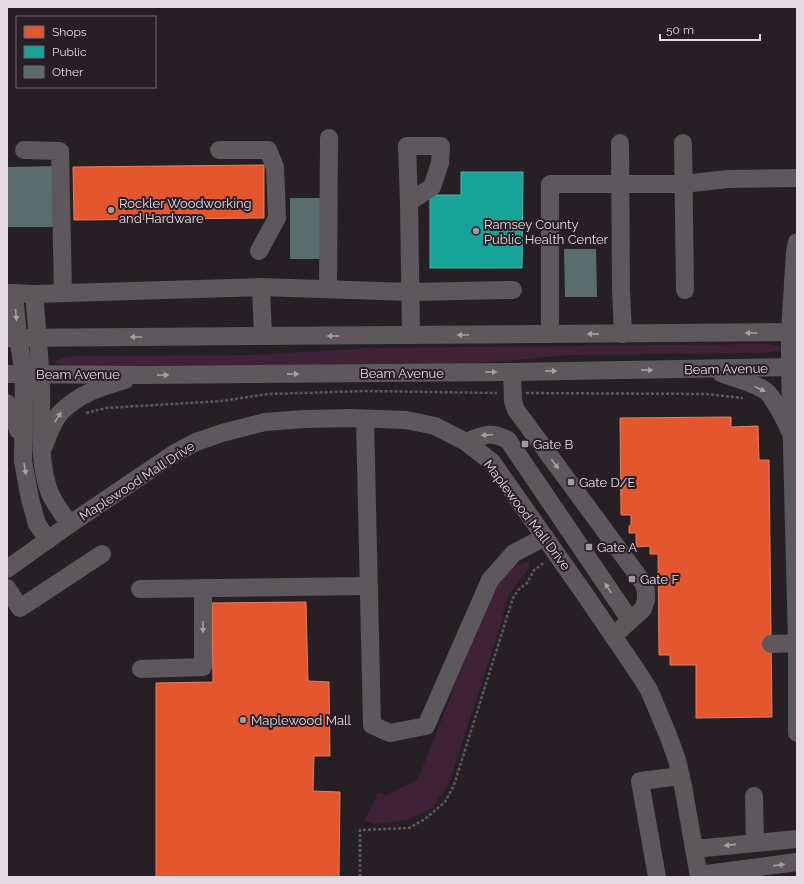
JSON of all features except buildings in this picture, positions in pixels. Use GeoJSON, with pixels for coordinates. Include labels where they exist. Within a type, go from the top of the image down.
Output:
{"type":"FeatureCollection","features":[{"type":"Feature","properties":{"kind":"street"},"geometry":{"type":"LineString","coordinates":[[328,289],[329,138]]}},
{"type":"Feature","properties":{"kind":"street"},"geometry":{"type":"LineString","coordinates":[[620,143],[619,184],[623,334]]}},
{"type":"Feature","properties":{"kind":"street"},"geometry":{"type":"LineString","coordinates":[[683,143],[684,290]]}},
{"type":"Feature","properties":{"kind":"street"},"geometry":{"type":"LineString","coordinates":[[24,150],[60,151],[63,293]]}},
{"type":"Feature","properties":{"kind":"street"},"geometry":{"type":"LineString","coordinates":[[218,150],[268,150],[275,167],[277,218],[259,251]]}},
{"type":"Feature","properties":{"kind":"street"},"geometry":{"type":"LineString","coordinates":[[550,334],[550,184],[683,184],[728,179],[797,178]]}},
{"type":"Feature","properties":{"kind":"street"},"geometry":{"type":"LineString","coordinates":[[409,202],[411,335]]}},
{"type":"Feature","properties":{"kind":"street"},"geometry":{"type":"LineString","coordinates":[[797,242],[795,252],[792,437],[797,643],[797,733]]}},
{"type":"Feature","properties":{"kind":"street"},"geometry":{"type":"LineString","coordinates":[[261,287],[263,336]]}},
{"type":"Feature","properties":{"kind":"street"},"geometry":{"type":"LineString","coordinates":[[11,293],[34,294],[261,287],[410,292],[513,290]]}},
{"type":"Feature","properties":{"kind":"street","name":"Maplewood Mall Drive"},"geometry":{"type":"LineString","coordinates":[[11,293],[13,338],[24,374],[42,453],[44,471],[50,491],[58,507],[70,524]]}},
{"type":"Feature","properties":{"kind":"street","name":"Maplewood Mall Drive"},"geometry":{"type":"LineString","coordinates":[[34,294],[38,338],[24,374],[23,461],[37,524],[48,540]]}},
{"type":"Feature","properties":{"kind":"street"},"geometry":{"type":"LineString","coordinates":[[13,338],[794,332]]}},
{"type":"Feature","properties":{"kind":"street","name":"Beam Avenue"},"geometry":{"type":"LineString","coordinates":[[24,374],[143,375],[512,372],[794,367]]}},
{"type":"Feature","properties":{"kind":"street"},"geometry":{"type":"LineString","coordinates":[[711,369],[746,382],[767,392],[785,419],[792,437]]}},
{"type":"Feature","properties":{"kind":"street"},"geometry":{"type":"LineString","coordinates":[[508,440],[508,424],[514,402],[512,372]]}},
{"type":"Feature","properties":{"kind":"street"},"geometry":{"type":"LineString","coordinates":[[42,453],[49,433],[60,413],[84,394],[143,375]]}},
{"type":"Feature","properties":{"kind":"street"},"geometry":{"type":"LineString","coordinates":[[514,402],[644,584],[646,600],[643,609],[613,636]]}},
{"type":"Feature","properties":{"kind":"street"},"geometry":{"type":"LineString","coordinates":[[7,403],[10,407],[23,443]]}},
{"type":"Feature","properties":{"kind":"street","name":"Maplewood Mall Drive"},"geometry":{"type":"LineString","coordinates":[[7,569],[70,524],[176,453],[196,442],[222,433],[265,422],[305,419],[406,420],[435,426],[466,442],[492,462],[637,671],[654,700],[677,760],[699,876],[797,862]]}},
{"type":"Feature","properties":{"kind":"street"},"geometry":{"type":"LineString","coordinates":[[364,419],[372,725],[390,733],[426,726],[490,580],[514,553],[545,537]]}},
{"type":"Feature","properties":{"kind":"street"},"geometry":{"type":"LineString","coordinates":[[466,442],[486,434],[500,436],[508,440],[630,620]]}},
{"type":"Feature","properties":{"kind":"street"},"geometry":{"type":"LineString","coordinates":[[7,588],[20,608],[102,554]]}},
{"type":"Feature","properties":{"kind":"street"},"geometry":{"type":"LineString","coordinates":[[140,589],[369,586]]}},
{"type":"Feature","properties":{"kind":"street"},"geometry":{"type":"LineString","coordinates":[[141,669],[203,667],[203,588]]}},
{"type":"Feature","properties":{"kind":"street"},"geometry":{"type":"LineString","coordinates":[[771,644],[797,643]]}},
{"type":"Feature","properties":{"kind":"street"},"geometry":{"type":"LineString","coordinates":[[658,877],[640,781],[681,776]]}},
{"type":"Feature","properties":{"kind":"street"},"geometry":{"type":"LineString","coordinates":[[754,796],[755,843]]}},
{"type":"Feature","properties":{"kind":"street"},"geometry":{"type":"LineString","coordinates":[[694,849],[797,839]]}},
{"type":"Feature","properties":{"kind":"path"},"geometry":{"type":"LineString","coordinates":[[86,413],[106,408],[222,401],[268,394],[366,391],[514,402],[706,394],[745,398]]}},
{"type":"Feature","properties":{"kind":"path"},"geometry":{"type":"LineString","coordinates":[[360,877],[360,830],[409,828],[425,819],[445,802],[454,785],[513,598],[518,590],[527,583],[534,570],[556,553]]}},
{"type":"Feature","properties":{"kind":"shaded area"},"geometry":{"type":"Polygon","coordinates":[[[768,344],[779,346],[782,350],[766,353],[569,355],[470,364],[70,367],[53,363],[60,358],[74,356],[254,355],[368,348],[768,344]]]}},
{"type":"Feature","properties":{"kind":"shaded area"},"geometry":{"type":"Polygon","coordinates":[[[530,561],[528,570],[509,594],[492,652],[448,786],[432,808],[408,820],[375,824],[364,821],[378,793],[387,795],[418,779],[494,587],[513,567],[530,561]]]}},
{"type":"Feature","properties":{"kind":"place","name":"Rockler Woodworking and Hardware"},"geometry":{"type":"Point","coordinates":[111,210]}},
{"type":"Feature","properties":{"kind":"place","name":"Ramsey County Public Health Center"},"geometry":{"type":"Point","coordinates":[476,231]}},
{"type":"Feature","properties":{"kind":"place","name":"Gate B"},"geometry":{"type":"Point","coordinates":[525,444]}},
{"type":"Feature","properties":{"kind":"place","name":"Gate D/E"},"geometry":{"type":"Point","coordinates":[571,482]}},
{"type":"Feature","properties":{"kind":"place","name":"Gate A"},"geometry":{"type":"Point","coordinates":[589,547]}},
{"type":"Feature","properties":{"kind":"place","name":"Gate F"},"geometry":{"type":"Point","coordinates":[632,579]}},
{"type":"Feature","properties":{"kind":"place","name":"Maplewood Mall"},"geometry":{"type":"Point","coordinates":[243,720]}}]}
